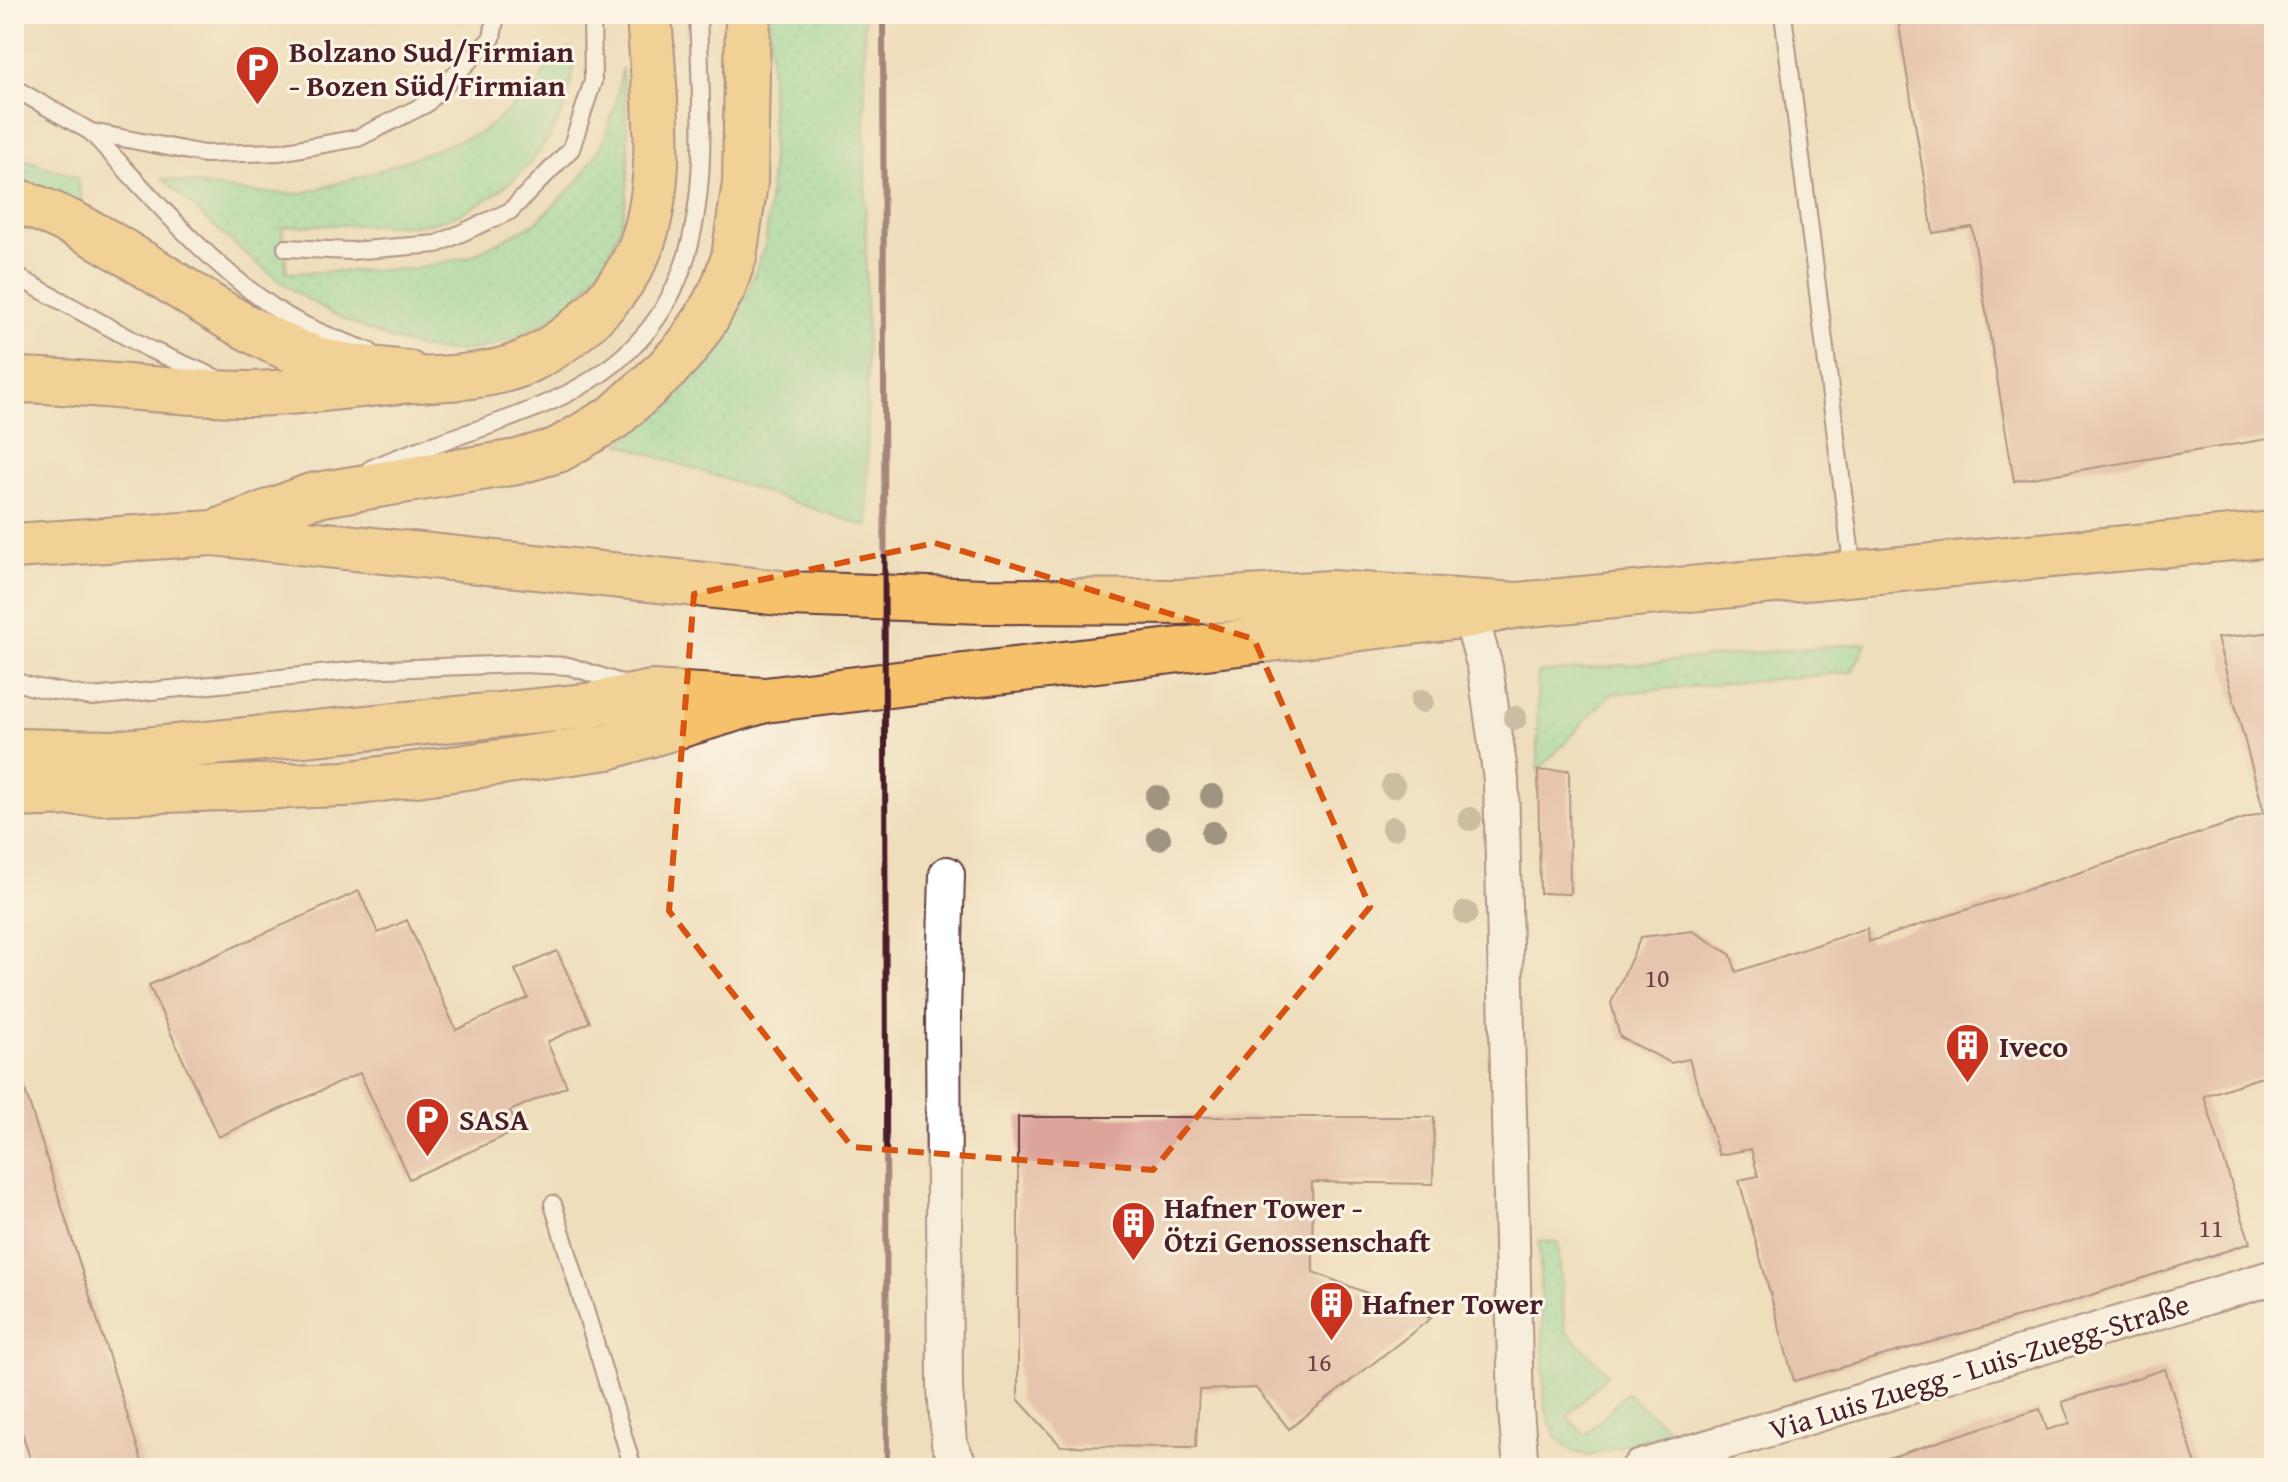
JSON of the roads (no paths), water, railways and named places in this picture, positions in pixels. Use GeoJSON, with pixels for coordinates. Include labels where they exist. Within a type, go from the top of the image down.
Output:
{"type":"FeatureCollection","features":[{"type":"Feature","properties":{"kind":"main road"},"geometry":{"type":"LineString","coordinates":[[14,380],[250,394],[486,374],[525,362],[564,340],[591,318],[631,267],[646,232],[656,139],[649,14]]}},
{"type":"Feature","properties":{"kind":"main road"},"geometry":{"type":"LineString","coordinates":[[213,533],[311,496],[517,462],[558,450],[614,417],[666,370],[706,319],[723,288],[734,257],[745,183],[748,14]]}},
{"type":"Feature","properties":{"kind":"main road"},"geometry":{"type":"LineString","coordinates":[[14,200],[94,233],[246,328],[319,360],[441,378]]}},
{"type":"Feature","properties":{"kind":"main road"},"geometry":{"type":"LineString","coordinates":[[14,546],[213,533],[790,594],[984,601],[1179,602],[1331,593],[1518,605]]}},
{"type":"Feature","properties":{"kind":"main road"},"geometry":{"type":"LineString","coordinates":[[14,795],[345,784],[608,747],[765,700],[1470,615],[1518,605],[2274,534]]}},
{"type":"Feature","properties":{"kind":"main road"},"geometry":{"type":"LineString","coordinates":[[14,751],[114,753],[587,706],[651,693],[765,700]]}},
{"type":"Feature","properties":{"kind":"street"},"geometry":{"type":"LineString","coordinates":[[1470,615],[1485,667],[1501,779],[1516,1410],[1521,1468]]}},
{"type":"Feature","properties":{"kind":"street"},"geometry":{"type":"LineString","coordinates":[[947,874],[943,1012],[945,1389],[949,1443],[961,1468]]}},
{"type":"Feature","properties":{"kind":"street","name":"Via Luis Zuegg - Luis-Zuegg-Straße"},"geometry":{"type":"LineString","coordinates":[[1639,1468],[2274,1277]]}},
{"type":"Feature","properties":{"kind":"lane"},"geometry":{"type":"LineString","coordinates":[[91,132],[204,154],[280,152],[358,138],[426,104],[492,38],[496,14]]}},
{"type":"Feature","properties":{"kind":"lane"},"geometry":{"type":"LineString","coordinates":[[286,248],[350,251],[437,244],[510,211],[571,149],[593,81],[592,14]]}},
{"type":"Feature","properties":{"kind":"lane"},"geometry":{"type":"LineString","coordinates":[[311,496],[400,456],[526,412],[582,386],[615,363],[662,311],[687,260],[701,188],[703,157],[698,14]]}},
{"type":"Feature","properties":{"kind":"lane"},"geometry":{"type":"LineString","coordinates":[[1783,14],[1853,572]]}},
{"type":"Feature","properties":{"kind":"lane"},"geometry":{"type":"LineString","coordinates":[[14,88],[91,132],[217,263],[275,309],[323,334],[441,378]]}},
{"type":"Feature","properties":{"kind":"lane"},"geometry":{"type":"LineString","coordinates":[[14,275],[149,349],[250,394]]}},
{"type":"Feature","properties":{"kind":"lane"},"geometry":{"type":"LineString","coordinates":[[14,681],[92,697],[360,670],[522,664],[569,666],[651,693]]}},
{"type":"Feature","properties":{"kind":"lane"},"geometry":{"type":"LineString","coordinates":[[553,1204],[633,1468]]}},
{"type":"Feature","properties":{"kind":"railway"},"geometry":{"type":"LineString","coordinates":[[883,14],[887,1468]]}},
{"type":"Feature","properties":{"kind":"place","name":"Bolzano Sud/Firmian - Bozen Süd/Firmian"},"geometry":{"type":"Point","coordinates":[258,107]}},
{"type":"Feature","properties":{"kind":"place","name":"Iveco"},"geometry":{"type":"Point","coordinates":[1968,1085]}},
{"type":"Feature","properties":{"kind":"place","name":"SASA"},"geometry":{"type":"Point","coordinates":[428,1158]}},
{"type":"Feature","properties":{"kind":"place","name":"Hafner Tower - Ötzi Genossenschaft"},"geometry":{"type":"Point","coordinates":[1133,1263]}},
{"type":"Feature","properties":{"kind":"place","name":"Hafner Tower"},"geometry":{"type":"Point","coordinates":[1331,1342]}}]}
